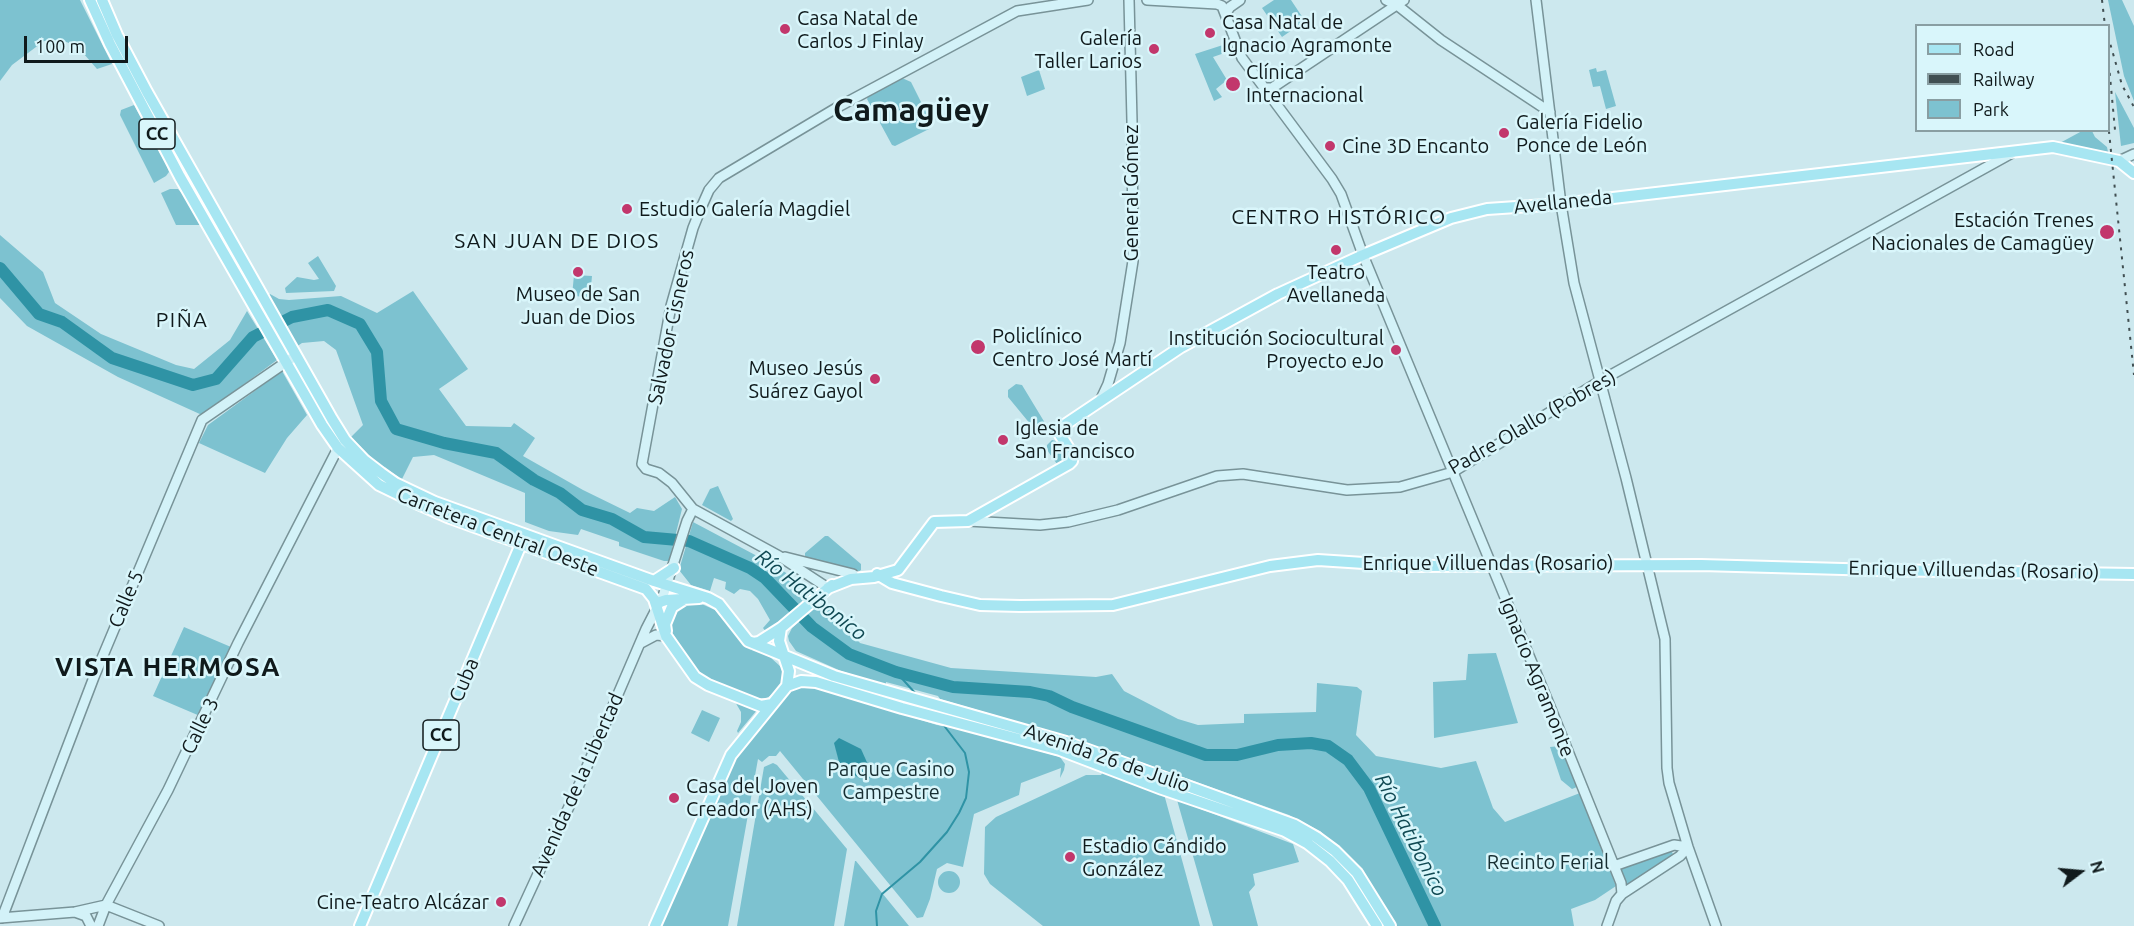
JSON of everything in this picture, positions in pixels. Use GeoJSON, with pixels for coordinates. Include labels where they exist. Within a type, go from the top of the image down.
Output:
{"type":"FeatureCollection","features":[{"type":"Feature","properties":{"kind":"main road","name":"Carretera Central Oeste"},"geometry":{"type":"LineString","coordinates":[[90,0],[110,45],[142,94]]}},
{"type":"Feature","properties":{"kind":"main road","name":"Carretera Central Oeste"},"geometry":{"type":"LineString","coordinates":[[102,0],[180,177],[258,301],[288,356],[345,440],[364,460],[395,483],[435,502],[519,539],[641,586],[650,593],[658,605],[666,636],[685,664],[701,681],[761,706],[772,704]]}},
{"type":"Feature","properties":{"kind":"main road","name":"Salvador Cisneros"},"geometry":{"type":"LineString","coordinates":[[672,483],[659,473],[646,469],[642,464],[671,306],[693,228],[710,190],[719,178],[838,107],[1017,11],[1088,0]]}},
{"type":"Feature","properties":{"kind":"main road","name":"General Gómez"},"geometry":{"type":"LineString","coordinates":[[1099,403],[1108,384],[1120,343],[1132,261],[1129,0]]}},
{"type":"Feature","properties":{"kind":"main road"},"geometry":{"type":"LineString","coordinates":[[1147,0],[1217,4],[1222,6],[1226,13],[1240,0]]}},
{"type":"Feature","properties":{"kind":"main road"},"geometry":{"type":"LineString","coordinates":[[1386,0],[1400,2],[1441,39],[1550,112]]}},
{"type":"Feature","properties":{"kind":"main road"},"geometry":{"type":"LineString","coordinates":[[1536,0],[1561,204],[1574,283],[1626,478],[1665,639],[1669,783],[1688,847],[1716,926]]}},
{"type":"Feature","properties":{"kind":"main road"},"geometry":{"type":"LineString","coordinates":[[1264,88],[1272,88],[1400,2]]}},
{"type":"Feature","properties":{"kind":"main road","name":"Ignacio Agramonte"},"geometry":{"type":"LineString","coordinates":[[1226,13],[1240,54],[1342,196],[1363,255],[1614,866],[1622,894]]}},
{"type":"Feature","properties":{"kind":"main road","name":"Avellaneda"},"geometry":{"type":"LineString","coordinates":[[968,520],[1069,464],[1073,455],[1057,430],[1119,391],[1181,347],[1278,294],[1451,218],[1476,211],[1561,204],[2053,147],[2119,161]]}},
{"type":"Feature","properties":{"kind":"main road","name":"Padre Olallo (Pobres)"},"geometry":{"type":"LineString","coordinates":[[881,575],[902,567],[934,522],[968,520],[1040,525],[1068,522],[1118,510],[1217,476],[1243,474],[1347,490],[1400,487],[1454,472],[1600,381],[2012,153]]}},
{"type":"Feature","properties":{"kind":"main road"},"geometry":{"type":"LineString","coordinates":[[2134,154],[2119,161],[2134,173]]}},
{"type":"Feature","properties":{"kind":"main road","name":"CC"},"geometry":{"type":"LineString","coordinates":[[288,356],[322,425],[338,448]]}},
{"type":"Feature","properties":{"kind":"main road","name":"Calle 5"},"geometry":{"type":"LineString","coordinates":[[1,918],[94,677],[202,420],[288,356]]}},
{"type":"Feature","properties":{"kind":"main road"},"geometry":{"type":"LineString","coordinates":[[1108,384],[1114,390],[1119,391]]}},
{"type":"Feature","properties":{"kind":"main road","name":"Carretera Central Oeste"},"geometry":{"type":"LineString","coordinates":[[338,448],[379,485],[450,518],[519,539],[556,545],[668,585]]}},
{"type":"Feature","properties":{"kind":"main road","name":"Calle 3"},"geometry":{"type":"LineString","coordinates":[[98,926],[106,905],[163,801],[249,622],[338,448]]}},
{"type":"Feature","properties":{"kind":"main road","name":"Enrique Villuendas (Rosario)"},"geometry":{"type":"LineString","coordinates":[[672,483],[693,509],[779,556],[828,588]]}},
{"type":"Feature","properties":{"kind":"main road"},"geometry":{"type":"LineString","coordinates":[[683,498],[687,510],[687,521]]}},
{"type":"Feature","properties":{"kind":"main road","name":"Avenida de la Libertad"},"geometry":{"type":"LineString","coordinates":[[514,926],[668,585],[687,521],[693,509]]}},
{"type":"Feature","properties":{"kind":"main road","name":"Cuba"},"geometry":{"type":"LineString","coordinates":[[360,926],[517,555],[519,539]]}},
{"type":"Feature","properties":{"kind":"main road","name":"Enrique Villuendas (Rosario)"},"geometry":{"type":"LineString","coordinates":[[779,556],[853,573],[881,575],[892,583],[941,596],[980,604],[1020,606],[1113,605],[1270,566],[1318,560],[1410,566],[1646,564],[2134,574]]}},
{"type":"Feature","properties":{"kind":"main road"},"geometry":{"type":"LineString","coordinates":[[654,581],[674,566]]}},
{"type":"Feature","properties":{"kind":"main road"},"geometry":{"type":"LineString","coordinates":[[753,643],[759,642],[785,625],[842,577],[853,573]]}},
{"type":"Feature","properties":{"kind":"main road"},"geometry":{"type":"LineString","coordinates":[[828,588],[851,579],[881,575]]}},
{"type":"Feature","properties":{"kind":"main road","name":"CC"},"geometry":{"type":"LineString","coordinates":[[668,585],[719,604],[741,634],[753,643],[783,654]]}},
{"type":"Feature","properties":{"kind":"main road"},"geometry":{"type":"LineString","coordinates":[[658,605],[686,599],[708,598]]}},
{"type":"Feature","properties":{"kind":"main road"},"geometry":{"type":"LineString","coordinates":[[641,643],[656,634],[666,636],[665,624],[672,608],[678,601],[686,599]]}},
{"type":"Feature","properties":{"kind":"main road"},"geometry":{"type":"LineString","coordinates":[[655,926],[731,755],[787,686],[789,671],[779,641],[785,625]]}},
{"type":"Feature","properties":{"kind":"main road","name":"Avenida 26 de Julio"},"geometry":{"type":"LineString","coordinates":[[783,654],[834,676],[1066,742],[1295,825],[1335,851],[1356,873],[1390,926]]}},
{"type":"Feature","properties":{"kind":"main road","name":"Avenida 26 de Julio"},"geometry":{"type":"LineString","coordinates":[[787,686],[801,681],[816,682],[902,708],[1060,750],[1162,789],[1285,831],[1307,843],[1330,861],[1348,880],[1377,926]]}},
{"type":"Feature","properties":{"kind":"main road"},"geometry":{"type":"LineString","coordinates":[[1614,866],[1674,845],[1688,847]]}},
{"type":"Feature","properties":{"kind":"main road"},"geometry":{"type":"LineString","coordinates":[[1606,926],[1614,905],[1622,894],[1680,856],[1688,847]]}},
{"type":"Feature","properties":{"kind":"main road"},"geometry":{"type":"LineString","coordinates":[[1,918],[75,912],[106,905],[159,926]]}},
{"type":"Feature","properties":{"kind":"main road"},"geometry":{"type":"LineString","coordinates":[[75,912],[86,916],[91,926]]}},
{"type":"Feature","properties":{"kind":"green space"},"geometry":{"type":"Polygon","coordinates":[[[0,0],[80,0],[112,64],[97,69],[77,46],[61,40],[44,41],[12,65],[0,81],[0,0]]]}},
{"type":"Feature","properties":{"kind":"green space"},"geometry":{"type":"Polygon","coordinates":[[[1274,0],[1291,0],[1305,21],[1282,37],[1262,8],[1274,0]]]}},
{"type":"Feature","properties":{"kind":"green space"},"geometry":{"type":"Polygon","coordinates":[[[2108,0],[2122,0],[2134,26],[2134,101],[2124,76],[2108,0]]]}},
{"type":"Feature","properties":{"kind":"green space"},"geometry":{"type":"Polygon","coordinates":[[[1229,44],[1233,50],[1213,57],[1227,80],[1216,89],[1222,97],[1214,101],[1195,54],[1229,44]]]}},
{"type":"Feature","properties":{"kind":"green space"},"geometry":{"type":"Polygon","coordinates":[[[1596,68],[1597,72],[1606,70],[1616,106],[1606,109],[1600,86],[1593,87],[1589,70],[1596,68]]]}},
{"type":"Feature","properties":{"kind":"green space"},"geometry":{"type":"Polygon","coordinates":[[[1039,70],[1045,89],[1027,96],[1021,77],[1039,70]]]}},
{"type":"Feature","properties":{"kind":"green space"},"geometry":{"type":"Polygon","coordinates":[[[902,78],[911,82],[932,124],[929,129],[895,146],[892,145],[867,99],[869,95],[902,78]]]}},
{"type":"Feature","properties":{"kind":"green space"},"geometry":{"type":"Polygon","coordinates":[[[2115,92],[2134,128],[2134,143],[2121,146],[2115,92]]]}},
{"type":"Feature","properties":{"kind":"green space"},"geometry":{"type":"Polygon","coordinates":[[[134,105],[169,172],[154,183],[120,115],[121,110],[134,105]]]}},
{"type":"Feature","properties":{"kind":"green space"},"geometry":{"type":"Polygon","coordinates":[[[2080,132],[2092,132],[2107,147],[2108,152],[2058,144],[2080,132]]]}},
{"type":"Feature","properties":{"kind":"green space"},"geometry":{"type":"Polygon","coordinates":[[[170,189],[178,189],[182,193],[202,225],[176,225],[161,193],[170,189]]]}},
{"type":"Feature","properties":{"kind":"green space"},"geometry":{"type":"Polygon","coordinates":[[[0,235],[43,272],[55,303],[101,334],[176,365],[194,369],[230,340],[247,311],[277,360],[202,415],[118,377],[27,326],[0,298],[0,235]]]}},
{"type":"Feature","properties":{"kind":"green space"},"geometry":{"type":"Polygon","coordinates":[[[318,256],[336,286],[334,291],[286,293],[285,288],[297,277],[319,279],[308,263],[318,256]]]}},
{"type":"Feature","properties":{"kind":"green space"},"geometry":{"type":"Polygon","coordinates":[[[574,275],[592,276],[590,297],[572,296],[574,275]]]}},
{"type":"Feature","properties":{"kind":"green space"},"geometry":{"type":"Polygon","coordinates":[[[413,291],[468,369],[439,389],[466,426],[511,427],[514,423],[535,438],[523,456],[630,513],[637,508],[654,511],[675,497],[682,509],[669,561],[619,546],[619,542],[581,529],[578,535],[549,531],[525,522],[525,493],[434,455],[413,457],[402,479],[378,464],[351,437],[363,425],[336,350],[324,341],[302,343],[296,347],[268,296],[270,294],[279,299],[289,300],[341,296],[377,313],[413,291]]]}},
{"type":"Feature","properties":{"kind":"green space"},"geometry":{"type":"Polygon","coordinates":[[[282,371],[307,415],[287,438],[265,473],[199,443],[208,425],[282,371]]]}},
{"type":"Feature","properties":{"kind":"green space"},"geometry":{"type":"Polygon","coordinates":[[[1016,384],[1022,385],[1045,423],[1044,430],[1036,431],[1008,397],[1008,390],[1016,384]]]}},
{"type":"Feature","properties":{"kind":"green space"},"geometry":{"type":"Polygon","coordinates":[[[1052,440],[1056,441],[1067,456],[1061,464],[1057,464],[1047,450],[1047,445],[1052,440]]]}},
{"type":"Feature","properties":{"kind":"green space"},"geometry":{"type":"Polygon","coordinates":[[[718,486],[733,519],[731,521],[702,505],[710,489],[718,486]]]}},
{"type":"Feature","properties":{"kind":"green space"},"geometry":{"type":"Polygon","coordinates":[[[693,522],[774,565],[815,592],[767,633],[763,628],[770,620],[758,599],[750,591],[740,589],[734,594],[725,589],[726,582],[714,578],[710,591],[691,585],[679,570],[693,522]]]}},
{"type":"Feature","properties":{"kind":"green space"},"geometry":{"type":"Polygon","coordinates":[[[828,536],[861,564],[861,570],[858,572],[805,559],[805,553],[828,536]]]}},
{"type":"Feature","properties":{"kind":"green space","name":"Recinto Ferial"},"geometry":{"type":"Polygon","coordinates":[[[823,600],[860,643],[951,668],[1096,677],[1112,674],[1124,691],[1178,719],[1198,725],[1244,723],[1244,714],[1316,712],[1317,683],[1357,687],[1362,691],[1356,735],[1376,756],[1441,768],[1476,761],[1493,808],[1505,822],[1580,793],[1616,886],[1595,900],[1571,909],[1574,926],[1396,926],[1364,877],[1346,855],[1320,831],[1289,815],[1073,738],[940,699],[938,696],[886,682],[886,685],[841,671],[796,651],[788,636],[792,628],[823,600]]]}},
{"type":"Feature","properties":{"kind":"green space"},"geometry":{"type":"Polygon","coordinates":[[[693,602],[715,610],[745,646],[770,657],[781,667],[784,672],[782,683],[774,693],[767,698],[753,698],[706,677],[696,669],[671,631],[669,622],[673,613],[686,603],[693,602]]]}},
{"type":"Feature","properties":{"kind":"green space"},"geometry":{"type":"Polygon","coordinates":[[[184,627],[231,647],[200,716],[153,696],[184,627]]]}},
{"type":"Feature","properties":{"kind":"green space"},"geometry":{"type":"Polygon","coordinates":[[[1496,653],[1518,723],[1434,738],[1433,682],[1466,680],[1468,654],[1496,653]]]}},
{"type":"Feature","properties":{"kind":"green space","name":"Parque Casino Campestre"},"geometry":{"type":"Polygon","coordinates":[[[802,685],[937,725],[970,731],[1060,757],[1065,764],[1064,770],[1060,778],[1061,768],[1021,783],[1019,795],[974,814],[963,867],[947,863],[937,869],[923,917],[917,918],[780,751],[776,756],[769,756],[762,762],[758,759],[728,926],[661,926],[739,753],[792,689],[802,685]]]}},
{"type":"Feature","properties":{"kind":"green space"},"geometry":{"type":"Polygon","coordinates":[[[734,700],[757,710],[738,733],[741,712],[734,700]]]}},
{"type":"Feature","properties":{"kind":"green space"},"geometry":{"type":"Polygon","coordinates":[[[702,710],[720,718],[709,742],[691,733],[702,710]]]}},
{"type":"Feature","properties":{"kind":"green space"},"geometry":{"type":"Polygon","coordinates":[[[1561,746],[1577,787],[1572,789],[1561,780],[1550,747],[1561,746]]]}},
{"type":"Feature","properties":{"kind":"green space","name":"Parque Casino Campestre"},"geometry":{"type":"Polygon","coordinates":[[[773,763],[847,849],[834,926],[737,926],[764,767],[773,763]]]}},
{"type":"Feature","properties":{"kind":"green space","name":"Estadio Cándido González"},"geometry":{"type":"Polygon","coordinates":[[[1103,772],[1164,794],[1200,926],[1043,926],[990,884],[984,874],[985,827],[996,817],[1086,775],[1101,775],[1103,772]]]}},
{"type":"Feature","properties":{"kind":"green space"},"geometry":{"type":"Polygon","coordinates":[[[1177,800],[1293,844],[1299,862],[1253,874],[1255,885],[1249,892],[1258,926],[1213,926],[1177,800]]]}},
{"type":"Feature","properties":{"kind":"green space"},"geometry":{"type":"Polygon","coordinates":[[[1672,852],[1674,856],[1628,886],[1619,867],[1672,852]]]}},
{"type":"Feature","properties":{"kind":"green space","name":"Parque Casino Campestre"},"geometry":{"type":"Polygon","coordinates":[[[856,861],[909,926],[844,926],[856,861]]]}},
{"type":"Feature","properties":{"kind":"green space"},"geometry":{"type":"Polygon","coordinates":[[[949,871],[957,874],[960,882],[957,890],[949,893],[941,890],[938,882],[941,874],[949,871]]]}},
{"type":"Feature","properties":{"kind":"shaded area"},"geometry":{"type":"Polygon","coordinates":[[[839,738],[861,749],[870,769],[870,778],[867,780],[859,778],[842,767],[834,743],[839,738]]]}},
{"type":"Feature","properties":{"kind":"waterway","name":"Río Hatibonico"},"geometry":{"type":"LineString","coordinates":[[0,268],[39,314],[62,322],[112,358],[193,385],[216,379],[253,337],[292,317],[328,310],[360,324],[377,352],[381,401],[396,429],[444,443],[496,453],[534,480],[560,493],[582,510],[612,519],[644,537],[689,541],[750,568],[765,578],[812,627],[849,654],[896,672],[953,687],[1030,692],[1049,696],[1072,707],[1206,755],[1237,755],[1278,745],[1311,743],[1328,746],[1348,760],[1369,788],[1435,926]]}},
{"type":"Feature","properties":{"kind":"waterway"},"geometry":{"type":"LineString","coordinates":[[896,672],[916,694]]}},
{"type":"Feature","properties":{"kind":"waterway"},"geometry":{"type":"LineString","coordinates":[[877,926],[876,911],[882,894],[920,862],[947,832],[966,798],[969,772],[965,753],[942,723]]}},
{"type":"Feature","properties":{"kind":"railway"},"geometry":{"type":"LineString","coordinates":[[2102,0],[2105,24]]}},
{"type":"Feature","properties":{"kind":"railway"},"geometry":{"type":"LineString","coordinates":[[2110,43],[2122,85],[2134,107]]}},
{"type":"Feature","properties":{"kind":"railway"},"geometry":{"type":"LineString","coordinates":[[2110,76],[2115,130]]}},
{"type":"Feature","properties":{"kind":"railway"},"geometry":{"type":"LineString","coordinates":[[2109,132],[2134,375]]}},
{"type":"Feature","properties":{"kind":"place","name":"Casa Natal de Carlos J Finlay"},"geometry":{"type":"Point","coordinates":[785,29]}},
{"type":"Feature","properties":{"kind":"place","name":"Casa Natal de Ignacio Agramonte"},"geometry":{"type":"Point","coordinates":[1210,33]}},
{"type":"Feature","properties":{"kind":"place","name":"Galería Taller Larios"},"geometry":{"type":"Point","coordinates":[1154,49]}},
{"type":"Feature","properties":{"kind":"place","name":"Clínica Internacional"},"geometry":{"type":"Point","coordinates":[1233,84]}},
{"type":"Feature","properties":{"kind":"place","name":"Galería Fidelio Ponce de León"},"geometry":{"type":"Point","coordinates":[1504,133]}},
{"type":"Feature","properties":{"kind":"place","name":"Cine 3D Encanto"},"geometry":{"type":"Point","coordinates":[1330,146]}},
{"type":"Feature","properties":{"kind":"place","name":"Estudio Galería Magdiel"},"geometry":{"type":"Point","coordinates":[627,209]}},
{"type":"Feature","properties":{"kind":"place","name":"Estación Trenes Nacionales de Camagüey"},"geometry":{"type":"Point","coordinates":[2107,232]}},
{"type":"Feature","properties":{"kind":"place","name":"Teatro Avellaneda"},"geometry":{"type":"Point","coordinates":[1336,250]}},
{"type":"Feature","properties":{"kind":"place","name":"Museo de San Juan de Dios"},"geometry":{"type":"Point","coordinates":[578,272]}},
{"type":"Feature","properties":{"kind":"place","name":"Policlínico Centro José Martí"},"geometry":{"type":"Point","coordinates":[978,347]}},
{"type":"Feature","properties":{"kind":"place","name":"Institución Sociocultural Proyecto eJo"},"geometry":{"type":"Point","coordinates":[1396,350]}},
{"type":"Feature","properties":{"kind":"place","name":"Museo Jesús Suárez Gayol"},"geometry":{"type":"Point","coordinates":[875,379]}},
{"type":"Feature","properties":{"kind":"place","name":"Iglesia de San Francisco"},"geometry":{"type":"Point","coordinates":[1003,440]}},
{"type":"Feature","properties":{"kind":"place","name":"Casa del Joven Creador (AHS)"},"geometry":{"type":"Point","coordinates":[674,798]}},
{"type":"Feature","properties":{"kind":"place","name":"Estadio Cándido González"},"geometry":{"type":"Point","coordinates":[1070,857]}},
{"type":"Feature","properties":{"kind":"place","name":"Cine-Teatro Alcázar"},"geometry":{"type":"Point","coordinates":[501,902]}},
{"type":"Feature","properties":{"kind":"district","name":"Camagüey"},"geometry":{"type":"Point","coordinates":[911,110]}},
{"type":"Feature","properties":{"kind":"district","name":"CENTRO HISTÓRICO"},"geometry":{"type":"Point","coordinates":[1339,217]}},
{"type":"Feature","properties":{"kind":"district","name":"SAN JUAN DE DIOS"},"geometry":{"type":"Point","coordinates":[557,241]}},
{"type":"Feature","properties":{"kind":"district","name":"PIÑA"},"geometry":{"type":"Point","coordinates":[182,320]}},
{"type":"Feature","properties":{"kind":"district","name":"VISTA HERMOSA"},"geometry":{"type":"Point","coordinates":[168,667]}}]}
